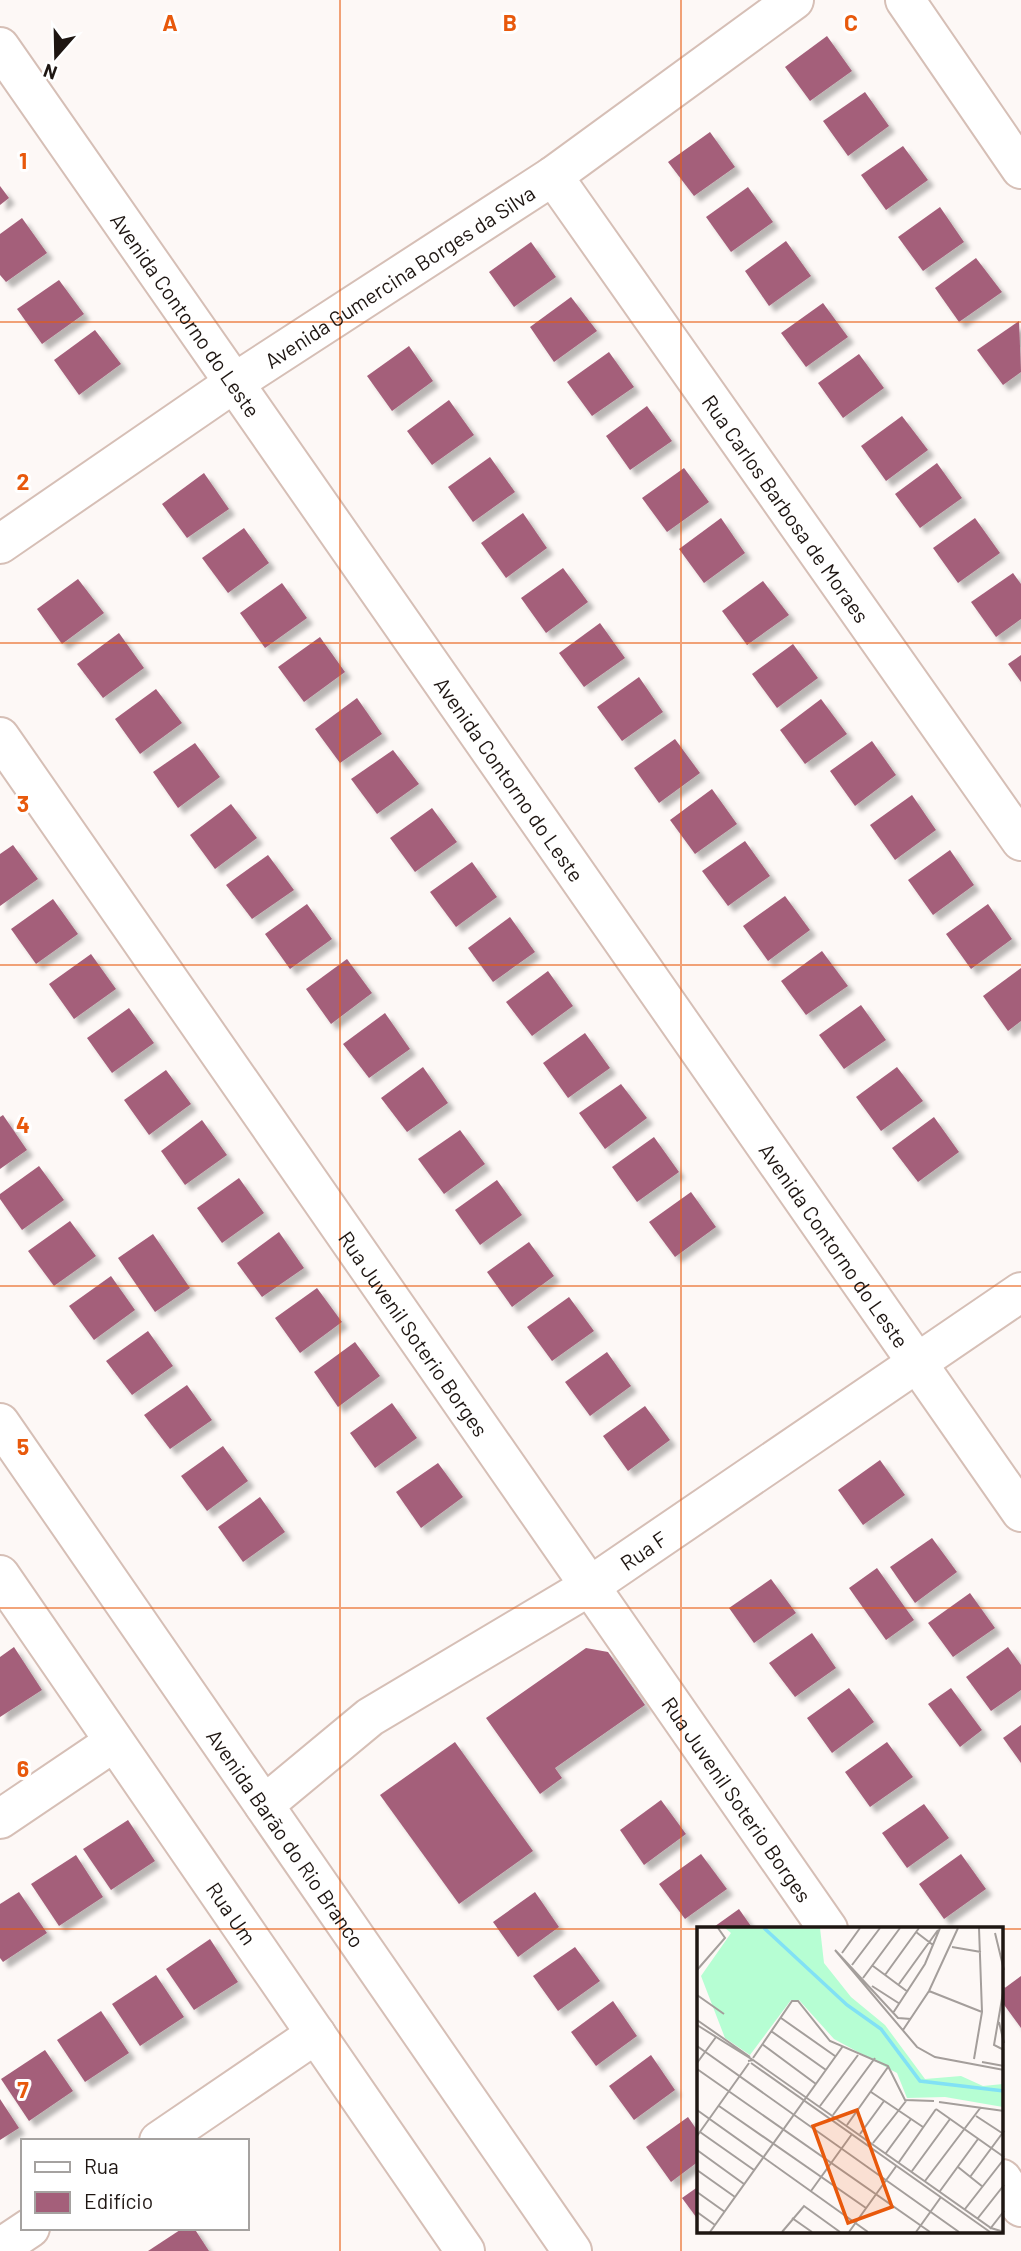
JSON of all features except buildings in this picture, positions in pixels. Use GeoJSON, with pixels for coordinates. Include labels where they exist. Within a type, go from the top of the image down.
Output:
{"type":"FeatureCollection","features":[{"type":"Feature","properties":{"kind":"street","name":"Avenida Gumercina Borges da Silva"},"geometry":{"type":"LineString","coordinates":[[0,544],[234,383],[553,176],[794,0]]}},
{"type":"Feature","properties":{"kind":"street"},"geometry":{"type":"LineString","coordinates":[[905,0],[1021,169]]}},
{"type":"Feature","properties":{"kind":"street","name":"Avenida Contorno do Leste"},"geometry":{"type":"LineString","coordinates":[[0,47],[1021,1512]]}},
{"type":"Feature","properties":{"kind":"street","name":"Rua Carlos Barbosa de Moraes"},"geometry":{"type":"LineString","coordinates":[[553,176],[1021,841]]}},
{"type":"Feature","properties":{"kind":"street","name":"Rua Juvenil Soterio Borges"},"geometry":{"type":"LineString","coordinates":[[0,737],[827,1927]]}},
{"type":"Feature","properties":{"kind":"street","name":"Rua F"},"geometry":{"type":"LineString","coordinates":[[264,1805],[370,1717],[590,1587],[1021,1292]]}},
{"type":"Feature","properties":{"kind":"street","name":"Avenida Barão do Rio Branco"},"geometry":{"type":"LineString","coordinates":[[0,1423],[572,2251]]}},
{"type":"Feature","properties":{"kind":"street","name":"Rua Um"},"geometry":{"type":"LineString","coordinates":[[0,1575],[465,2251]]}},
{"type":"Feature","properties":{"kind":"street"},"geometry":{"type":"LineString","coordinates":[[0,1819],[114,1742]]}},
{"type":"Feature","properties":{"kind":"street"},"geometry":{"type":"LineString","coordinates":[[162,2139],[316,2034]]}},
{"type":"Feature","properties":{"kind":"street"},"geometry":{"type":"LineString","coordinates":[[1004,2182],[1021,2207]]}},
{"type":"Feature","properties":{"kind":"street"},"geometry":{"type":"LineString","coordinates":[[0,2248],[27,2230]]}}]}
